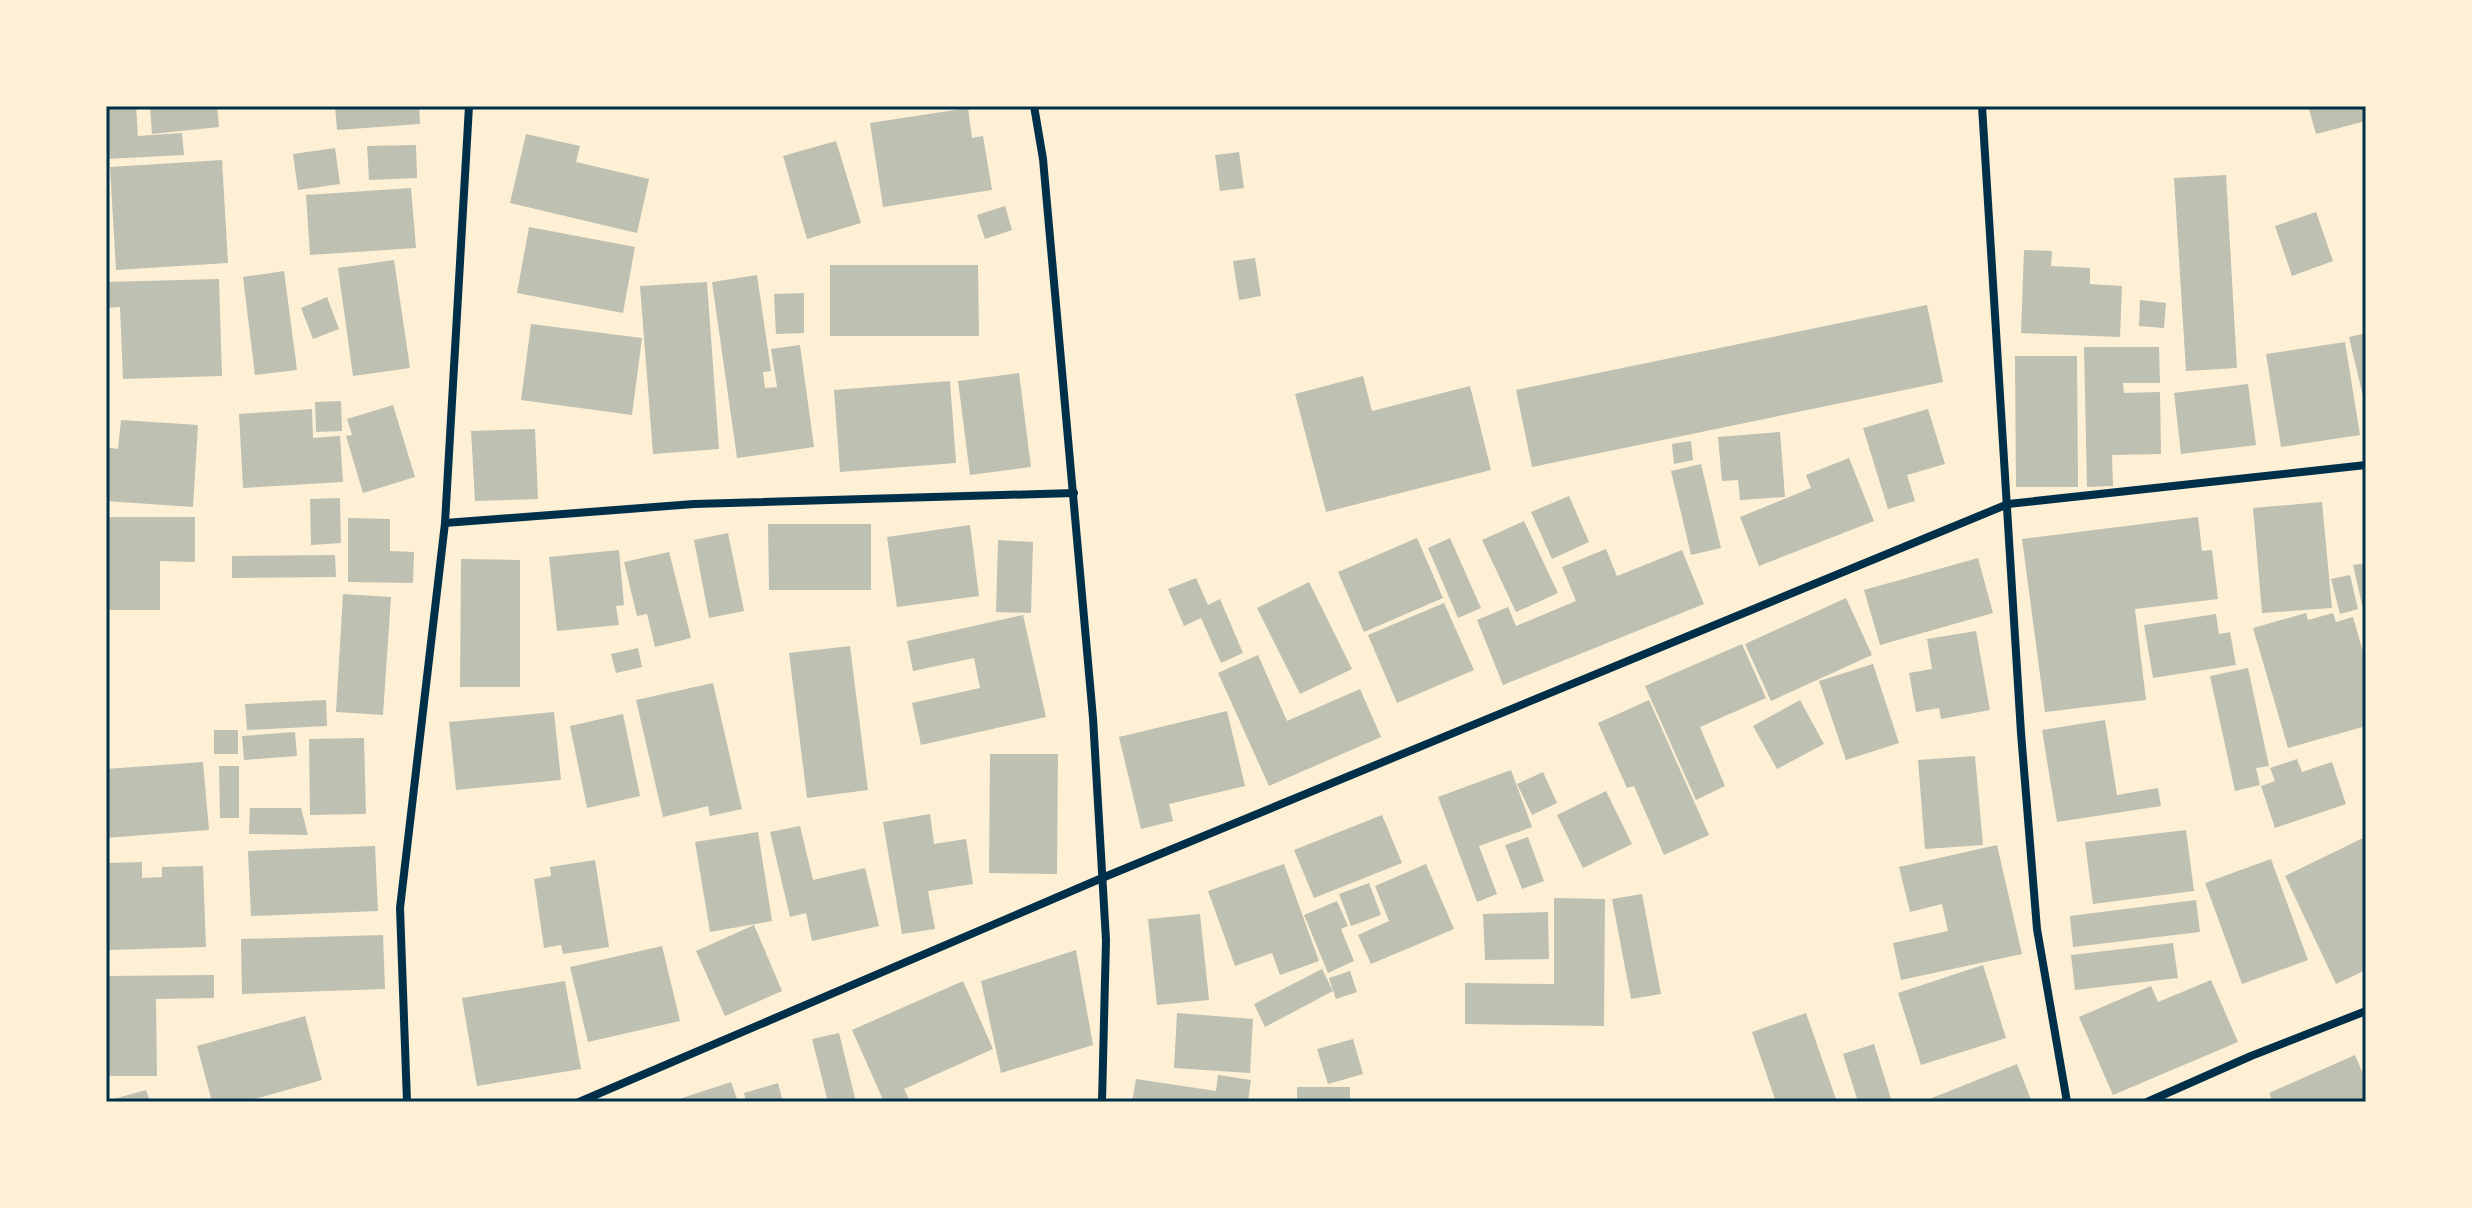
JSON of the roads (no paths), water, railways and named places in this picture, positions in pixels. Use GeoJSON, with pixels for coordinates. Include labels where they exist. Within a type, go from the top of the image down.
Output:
{"type":"FeatureCollection","features":[{"type":"Feature","properties":{"kind":"street"},"geometry":{"type":"LineString","coordinates":[[407,1102],[400,908],[445,523],[469,106]]}},
{"type":"Feature","properties":{"kind":"street"},"geometry":{"type":"LineString","coordinates":[[1034,106],[1043,159],[1093,718],[1106,940],[1102,1102]]}},
{"type":"Feature","properties":{"kind":"street"},"geometry":{"type":"LineString","coordinates":[[1982,106],[2021,733],[2037,929],[2067,1102]]}},
{"type":"Feature","properties":{"kind":"street"},"geometry":{"type":"LineString","coordinates":[[579,1102],[1102,878],[2008,504],[2366,465]]}},
{"type":"Feature","properties":{"kind":"street"},"geometry":{"type":"LineString","coordinates":[[445,523],[694,504],[1074,493]]}},
{"type":"Feature","properties":{"kind":"street"},"geometry":{"type":"LineString","coordinates":[[2147,1102],[2251,1056],[2366,1011]]}}]}
